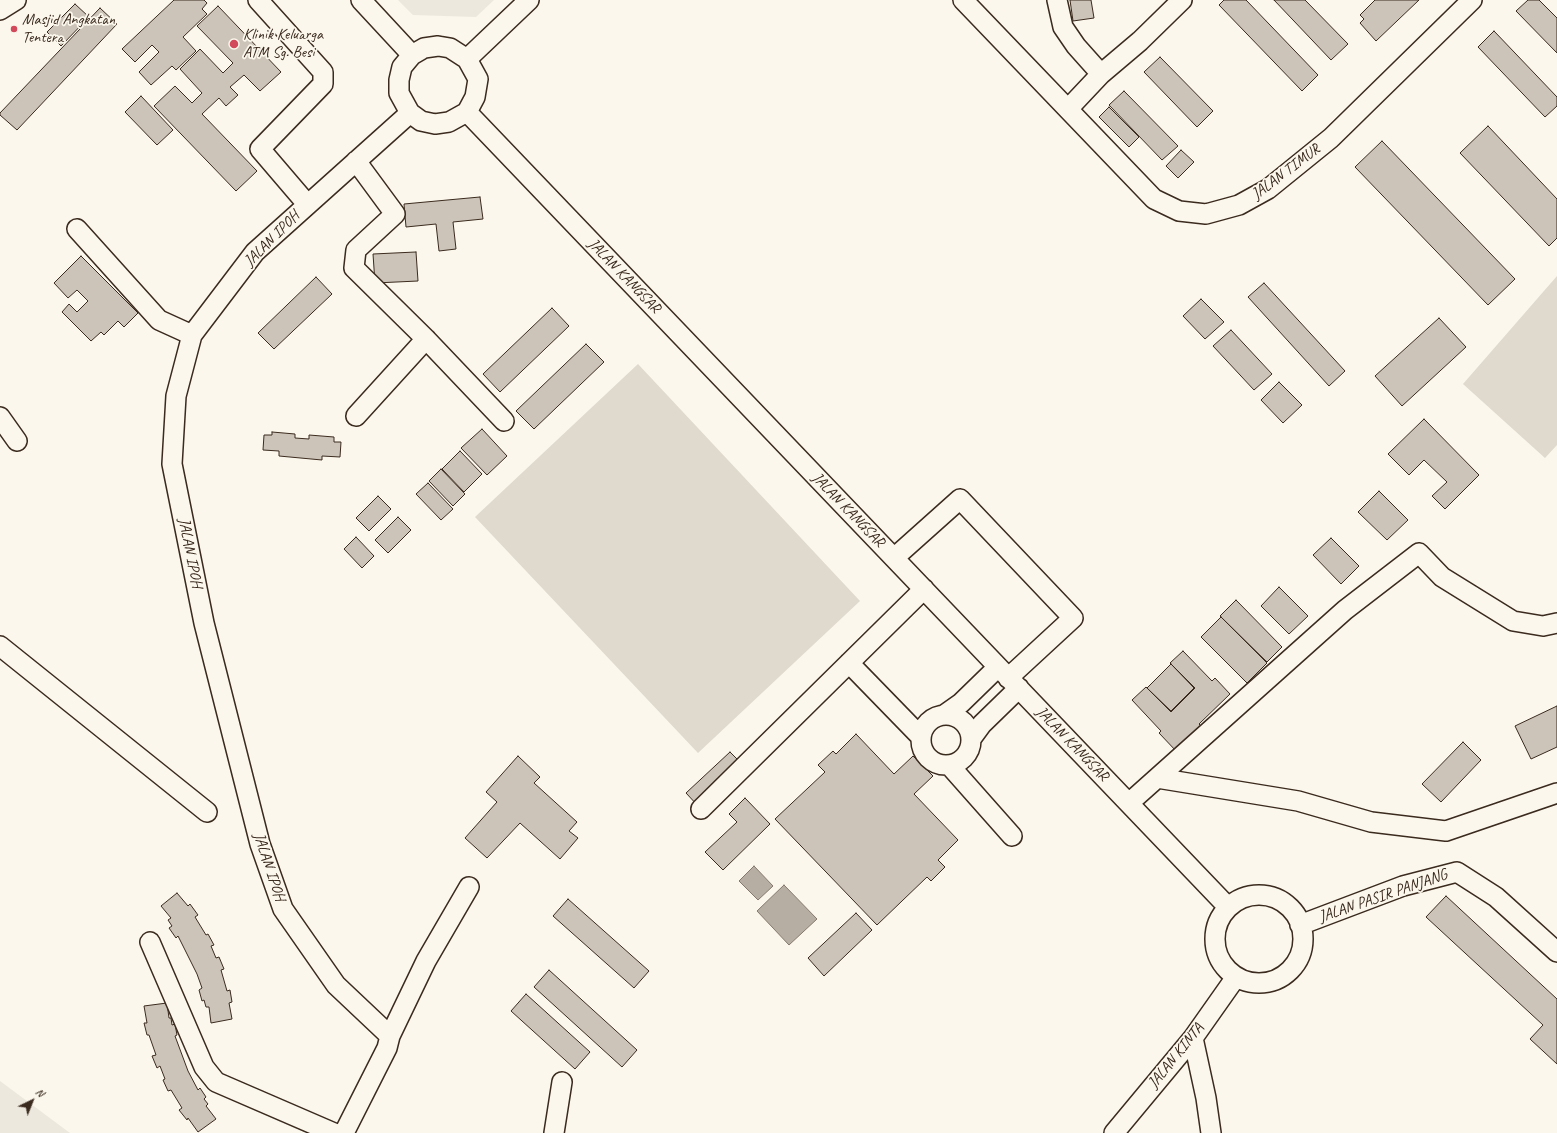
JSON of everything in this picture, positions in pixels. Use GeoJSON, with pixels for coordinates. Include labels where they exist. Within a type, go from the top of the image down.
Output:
{"type":"FeatureCollection","features":[{"type":"Feature","properties":{"kind":"street"},"geometry":{"type":"LineString","coordinates":[[0,10],[16,0]]}},
{"type":"Feature","properties":{"kind":"street"},"geometry":{"type":"LineString","coordinates":[[258,0],[323,72],[323,84],[260,149],[306,204]]}},
{"type":"Feature","properties":{"kind":"street"},"geometry":{"type":"LineString","coordinates":[[361,0],[412,54]]}},
{"type":"Feature","properties":{"kind":"street"},"geometry":{"type":"LineString","coordinates":[[467,59],[530,0]]}},
{"type":"Feature","properties":{"kind":"street","name":"JALAN TIMUR"},"geometry":{"type":"LineString","coordinates":[[963,0],[1154,199],[1179,211],[1206,214],[1239,205],[1268,189],[1330,138],[1472,0]]}},
{"type":"Feature","properties":{"kind":"street"},"geometry":{"type":"LineString","coordinates":[[1057,0],[1063,27],[1076,46],[1101,74]]}},
{"type":"Feature","properties":{"kind":"street"},"geometry":{"type":"LineString","coordinates":[[1068,109],[1101,74],[1140,41],[1182,0]]}},
{"type":"Feature","properties":{"kind":"street"},"geometry":{"type":"LineString","coordinates":[[438,46],[450,48],[467,59],[478,79],[475,97],[467,112],[449,122],[435,124],[421,121],[410,113],[399,93],[398,80],[402,67],[412,54],[424,48],[438,46]]}},
{"type":"Feature","properties":{"kind":"street","name":"JALAN KANGSAR"},"geometry":{"type":"LineString","coordinates":[[467,112],[1228,907]]}},
{"type":"Feature","properties":{"kind":"street","name":"JALAN IPOH"},"geometry":{"type":"LineString","coordinates":[[390,1036],[336,985],[283,909],[260,844],[204,623],[172,464],[176,396],[192,335],[254,252],[306,204],[410,113]]}},
{"type":"Feature","properties":{"kind":"street"},"geometry":{"type":"LineString","coordinates":[[356,160],[395,214],[356,250],[354,268],[426,339],[504,421]]}},
{"type":"Feature","properties":{"kind":"street"},"geometry":{"type":"LineString","coordinates":[[77,229],[159,320],[192,335]]}},
{"type":"Feature","properties":{"kind":"street"},"geometry":{"type":"LineString","coordinates":[[356,416],[426,339]]}},
{"type":"Feature","properties":{"kind":"street"},"geometry":{"type":"LineString","coordinates":[[0,417],[17,441]]}},
{"type":"Feature","properties":{"kind":"street"},"geometry":{"type":"LineString","coordinates":[[894,558],[960,499],[1073,618],[1008,678],[961,703],[944,715]]}},
{"type":"Feature","properties":{"kind":"street"},"geometry":{"type":"LineString","coordinates":[[1129,803],[1345,610],[1419,553],[1442,577],[1514,621],[1543,626],[1557,622]]}},
{"type":"Feature","properties":{"kind":"street"},"geometry":{"type":"LineString","coordinates":[[701,809],[924,589]]}},
{"type":"Feature","properties":{"kind":"street"},"geometry":{"type":"LineString","coordinates":[[0,646],[207,812]]}},
{"type":"Feature","properties":{"kind":"street"},"geometry":{"type":"LineString","coordinates":[[849,663],[920,736]]}},
{"type":"Feature","properties":{"kind":"street"},"geometry":{"type":"LineString","coordinates":[[971,738],[982,724],[1008,678]]}},
{"type":"Feature","properties":{"kind":"street"},"geometry":{"type":"LineString","coordinates":[[944,715],[952,716],[965,724],[969,731],[971,738],[970,748],[966,756],[959,762],[950,766],[938,765],[928,758],[921,748],[920,736],[928,721],[944,715]]}},
{"type":"Feature","properties":{"kind":"street"},"geometry":{"type":"LineString","coordinates":[[950,766],[1012,836]]}},
{"type":"Feature","properties":{"kind":"street"},"geometry":{"type":"LineString","coordinates":[[1157,778],[1298,801],[1371,822],[1446,831],[1557,793]]}},
{"type":"Feature","properties":{"kind":"street","name":"JALAN PASIR PANJANG"},"geometry":{"type":"LineString","coordinates":[[1300,925],[1403,886],[1457,872],[1496,897],[1557,952]]}},
{"type":"Feature","properties":{"kind":"street"},"geometry":{"type":"LineString","coordinates":[[344,1133],[387,1048],[390,1036],[426,961],[469,887]]}},
{"type":"Feature","properties":{"kind":"street"},"geometry":{"type":"LineString","coordinates":[[1256,895],[1268,896],[1282,902],[1294,912],[1300,925],[1303,940],[1298,960],[1286,974],[1268,983],[1252,983],[1236,977],[1224,967],[1215,946],[1215,931],[1220,916],[1228,907],[1241,899],[1256,895]]}},
{"type":"Feature","properties":{"kind":"street"},"geometry":{"type":"LineString","coordinates":[[150,942],[204,1067],[216,1082],[334,1133]]}},
{"type":"Feature","properties":{"kind":"street","name":"JALAN KINTA"},"geometry":{"type":"LineString","coordinates":[[1114,1133],[1193,1038],[1236,977]]}},
{"type":"Feature","properties":{"kind":"street"},"geometry":{"type":"LineString","coordinates":[[1193,1038],[1206,1098],[1211,1133]]}},
{"type":"Feature","properties":{"kind":"street"},"geometry":{"type":"LineString","coordinates":[[554,1133],[562,1082]]}},
{"type":"Feature","properties":{"kind":"shaded area"},"geometry":{"type":"Polygon","coordinates":[[[398,0],[494,0],[476,17],[413,15],[398,0]]]}},
{"type":"Feature","properties":{"kind":"shaded area"},"geometry":{"type":"Polygon","coordinates":[[[1557,276],[1557,445],[1545,458],[1463,384],[1557,276]]]}},
{"type":"Feature","properties":{"kind":"shaded area"},"geometry":{"type":"Polygon","coordinates":[[[638,364],[860,601],[698,753],[475,517],[638,364]]]}},
{"type":"Feature","properties":{"kind":"shaded area"},"geometry":{"type":"Polygon","coordinates":[[[754,866],[773,886],[758,900],[739,881],[754,866]]]}},
{"type":"Feature","properties":{"kind":"shaded area"},"geometry":{"type":"Polygon","coordinates":[[[784,885],[817,919],[789,945],[757,911],[784,885]]]}},
{"type":"Feature","properties":{"kind":"shaded area"},"geometry":{"type":"Polygon","coordinates":[[[0,1081],[70,1133],[0,1133],[0,1081]]]}},
{"type":"Feature","properties":{"kind":"building"},"geometry":{"type":"Polygon","coordinates":[[[174,0],[204,0],[207,3],[202,9],[207,14],[183,37],[196,51],[176,70],[172,66],[151,85],[139,72],[159,52],[152,45],[135,62],[122,49],[174,0]]]}},
{"type":"Feature","properties":{"kind":"building"},"geometry":{"type":"Polygon","coordinates":[[[1070,0],[1091,0],[1094,18],[1073,21],[1070,0]]]}},
{"type":"Feature","properties":{"kind":"building"},"geometry":{"type":"Polygon","coordinates":[[[1224,0],[1246,0],[1318,75],[1302,91],[1219,5],[1224,0]]]}},
{"type":"Feature","properties":{"kind":"building"},"geometry":{"type":"Polygon","coordinates":[[[1274,0],[1305,0],[1348,44],[1331,60],[1274,0]]]}},
{"type":"Feature","properties":{"kind":"building"},"geometry":{"type":"Polygon","coordinates":[[[1375,0],[1419,0],[1376,41],[1360,23],[1364,19],[1360,15],[1375,0]]]}},
{"type":"Feature","properties":{"kind":"building"},"geometry":{"type":"Polygon","coordinates":[[[1528,0],[1539,0],[1557,18],[1557,53],[1516,11],[1528,0]]]}},
{"type":"Feature","properties":{"kind":"building"},"geometry":{"type":"Polygon","coordinates":[[[75,4],[89,17],[61,46],[47,32],[75,4]]]}},
{"type":"Feature","properties":{"kind":"building"},"geometry":{"type":"Polygon","coordinates":[[[218,6],[281,72],[260,91],[244,75],[230,87],[238,95],[226,106],[219,98],[202,114],[257,171],[236,191],[154,106],[175,86],[192,103],[202,93],[180,69],[200,49],[223,73],[233,63],[197,26],[218,6]]]}},
{"type":"Feature","properties":{"kind":"building"},"geometry":{"type":"Polygon","coordinates":[[[100,8],[117,24],[17,130],[0,115],[0,113],[100,8]]]}},
{"type":"Feature","properties":{"kind":"building"},"geometry":{"type":"Polygon","coordinates":[[[1494,31],[1557,97],[1557,106],[1545,117],[1478,47],[1494,31]]]}},
{"type":"Feature","properties":{"kind":"building"},"geometry":{"type":"Polygon","coordinates":[[[1160,57],[1213,111],[1197,127],[1144,72],[1160,57]]]}},
{"type":"Feature","properties":{"kind":"building"},"geometry":{"type":"Polygon","coordinates":[[[1124,91],[1178,146],[1162,160],[1109,105],[1124,91]]]}},
{"type":"Feature","properties":{"kind":"building"},"geometry":{"type":"Polygon","coordinates":[[[141,96],[173,130],[157,145],[125,112],[141,96]]]}},
{"type":"Feature","properties":{"kind":"building"},"geometry":{"type":"Polygon","coordinates":[[[1109,107],[1139,137],[1129,147],[1099,117],[1109,107]]]}},
{"type":"Feature","properties":{"kind":"building"},"geometry":{"type":"Polygon","coordinates":[[[1488,126],[1557,199],[1557,238],[1549,246],[1460,153],[1488,126]]]}},
{"type":"Feature","properties":{"kind":"building"},"geometry":{"type":"Polygon","coordinates":[[[1382,141],[1515,279],[1488,305],[1355,167],[1382,141]]]}},
{"type":"Feature","properties":{"kind":"building"},"geometry":{"type":"Polygon","coordinates":[[[1181,150],[1194,162],[1178,178],[1166,166],[1181,150]]]}},
{"type":"Feature","properties":{"kind":"building"},"geometry":{"type":"Polygon","coordinates":[[[480,197],[483,219],[453,222],[456,249],[439,251],[436,224],[406,227],[404,204],[480,197]]]}},
{"type":"Feature","properties":{"kind":"building"},"geometry":{"type":"Polygon","coordinates":[[[416,252],[418,281],[375,283],[373,254],[416,252]]]}},
{"type":"Feature","properties":{"kind":"building"},"geometry":{"type":"Polygon","coordinates":[[[81,256],[138,313],[124,327],[118,321],[104,335],[101,332],[91,341],[62,312],[69,304],[77,312],[88,301],[77,290],[68,298],[54,283],[81,256]]]}},
{"type":"Feature","properties":{"kind":"building"},"geometry":{"type":"Polygon","coordinates":[[[316,277],[332,294],[274,349],[258,333],[316,277]]]}},
{"type":"Feature","properties":{"kind":"building"},"geometry":{"type":"Polygon","coordinates":[[[1264,283],[1345,371],[1329,386],[1248,297],[1264,283]]]}},
{"type":"Feature","properties":{"kind":"building"},"geometry":{"type":"Polygon","coordinates":[[[1201,299],[1224,322],[1205,339],[1183,316],[1201,299]]]}},
{"type":"Feature","properties":{"kind":"building"},"geometry":{"type":"Polygon","coordinates":[[[552,308],[569,326],[500,392],[483,374],[552,308]]]}},
{"type":"Feature","properties":{"kind":"building"},"geometry":{"type":"Polygon","coordinates":[[[1439,318],[1466,347],[1402,406],[1375,376],[1439,318]]]}},
{"type":"Feature","properties":{"kind":"building"},"geometry":{"type":"Polygon","coordinates":[[[1231,330],[1272,374],[1254,390],[1213,346],[1231,330]]]}},
{"type":"Feature","properties":{"kind":"building"},"geometry":{"type":"Polygon","coordinates":[[[586,344],[604,362],[534,429],[516,411],[586,344]]]}},
{"type":"Feature","properties":{"kind":"building"},"geometry":{"type":"Polygon","coordinates":[[[1279,382],[1302,405],[1283,423],[1261,400],[1279,382]]]}},
{"type":"Feature","properties":{"kind":"building"},"geometry":{"type":"Polygon","coordinates":[[[1424,419],[1479,475],[1445,509],[1432,496],[1447,482],[1424,460],[1409,475],[1388,454],[1424,419]]]}},
{"type":"Feature","properties":{"kind":"building"},"geometry":{"type":"Polygon","coordinates":[[[482,429],[507,456],[487,475],[461,448],[482,429]]]}},
{"type":"Feature","properties":{"kind":"building"},"geometry":{"type":"Polygon","coordinates":[[[272,432],[295,434],[295,438],[309,439],[309,435],[334,437],[334,442],[341,442],[340,457],[322,456],[322,460],[279,456],[279,451],[263,450],[264,435],[272,435],[272,432]]]}},
{"type":"Feature","properties":{"kind":"building"},"geometry":{"type":"Polygon","coordinates":[[[460,451],[482,474],[464,492],[442,469],[460,451]]]}},
{"type":"Feature","properties":{"kind":"building"},"geometry":{"type":"Polygon","coordinates":[[[441,469],[465,494],[453,506],[429,481],[441,469]]]}},
{"type":"Feature","properties":{"kind":"building"},"geometry":{"type":"Polygon","coordinates":[[[428,483],[453,509],[441,520],[416,494],[428,483]]]}},
{"type":"Feature","properties":{"kind":"building"},"geometry":{"type":"Polygon","coordinates":[[[1379,491],[1408,520],[1387,540],[1358,512],[1379,491]]]}},
{"type":"Feature","properties":{"kind":"building"},"geometry":{"type":"Polygon","coordinates":[[[378,496],[391,509],[369,531],[356,518],[378,496]]]}},
{"type":"Feature","properties":{"kind":"building"},"geometry":{"type":"Polygon","coordinates":[[[398,517],[411,530],[388,553],[375,540],[398,517]]]}},
{"type":"Feature","properties":{"kind":"building"},"geometry":{"type":"Polygon","coordinates":[[[356,537],[374,556],[362,568],[344,549],[356,537]]]}},
{"type":"Feature","properties":{"kind":"building"},"geometry":{"type":"Polygon","coordinates":[[[1331,538],[1359,566],[1341,584],[1313,555],[1331,538]]]}},
{"type":"Feature","properties":{"kind":"building"},"geometry":{"type":"Polygon","coordinates":[[[1279,587],[1308,616],[1289,634],[1261,606],[1279,587]]]}},
{"type":"Feature","properties":{"kind":"building"},"geometry":{"type":"Polygon","coordinates":[[[1236,600],[1282,647],[1267,662],[1220,616],[1236,600]]]}},
{"type":"Feature","properties":{"kind":"building"},"geometry":{"type":"Polygon","coordinates":[[[1221,617],[1267,663],[1247,683],[1201,637],[1221,617]]]}},
{"type":"Feature","properties":{"kind":"building"},"geometry":{"type":"Polygon","coordinates":[[[1183,651],[1212,681],[1215,678],[1230,694],[1199,724],[1202,727],[1177,752],[1159,733],[1161,731],[1132,700],[1146,687],[1171,712],[1195,688],[1170,663],[1183,651]]]}},
{"type":"Feature","properties":{"kind":"building"},"geometry":{"type":"Polygon","coordinates":[[[1171,664],[1194,688],[1171,711],[1147,688],[1171,664]]]}},
{"type":"Feature","properties":{"kind":"building"},"geometry":{"type":"Polygon","coordinates":[[[1557,706],[1557,747],[1531,759],[1515,726],[1557,706]]]}},
{"type":"Feature","properties":{"kind":"building"},"geometry":{"type":"Polygon","coordinates":[[[856,734],[894,774],[913,756],[933,776],[914,794],[958,840],[938,860],[945,867],[931,881],[927,877],[877,925],[775,819],[825,772],[818,765],[833,751],[836,754],[856,734]]]}},
{"type":"Feature","properties":{"kind":"building"},"geometry":{"type":"Polygon","coordinates":[[[1463,742],[1481,760],[1441,802],[1422,784],[1463,742]]]}},
{"type":"Feature","properties":{"kind":"building"},"geometry":{"type":"Polygon","coordinates":[[[730,752],[743,765],[699,807],[686,793],[730,752]]]}},
{"type":"Feature","properties":{"kind":"building"},"geometry":{"type":"Polygon","coordinates":[[[518,756],[540,777],[534,783],[577,822],[569,831],[578,838],[560,859],[520,823],[487,858],[465,838],[497,802],[486,792],[518,756]]]}},
{"type":"Feature","properties":{"kind":"building"},"geometry":{"type":"Polygon","coordinates":[[[745,798],[770,824],[723,870],[705,852],[737,822],[729,814],[745,798]]]}},
{"type":"Feature","properties":{"kind":"building"},"geometry":{"type":"Polygon","coordinates":[[[177,893],[188,906],[190,904],[198,915],[195,917],[206,935],[208,934],[214,945],[211,946],[216,958],[219,957],[224,969],[221,970],[227,991],[230,990],[232,1002],[229,1003],[232,1019],[211,1023],[209,1007],[206,1007],[204,1000],[202,1001],[199,990],[202,988],[197,974],[178,936],[176,938],[169,928],[172,926],[168,920],[171,918],[161,906],[177,893]]]}},
{"type":"Feature","properties":{"kind":"building"},"geometry":{"type":"Polygon","coordinates":[[[1446,896],[1557,999],[1557,1064],[1530,1039],[1543,1025],[1426,917],[1446,896]]]}},
{"type":"Feature","properties":{"kind":"building"},"geometry":{"type":"Polygon","coordinates":[[[568,899],[649,971],[634,988],[553,916],[568,899]]]}},
{"type":"Feature","properties":{"kind":"building"},"geometry":{"type":"Polygon","coordinates":[[[856,913],[872,930],[824,976],[808,958],[856,913]]]}},
{"type":"Feature","properties":{"kind":"building"},"geometry":{"type":"Polygon","coordinates":[[[549,970],[637,1050],[622,1067],[534,987],[549,970]]]}},
{"type":"Feature","properties":{"kind":"building"},"geometry":{"type":"Polygon","coordinates":[[[526,994],[590,1052],[575,1069],[511,1011],[526,994]]]}},
{"type":"Feature","properties":{"kind":"building"},"geometry":{"type":"Polygon","coordinates":[[[167,1003],[169,1018],[171,1018],[172,1025],[175,1024],[177,1035],[175,1036],[188,1071],[198,1090],[200,1088],[206,1097],[204,1099],[208,1104],[206,1106],[216,1119],[198,1132],[188,1118],[187,1120],[179,1110],[182,1108],[171,1090],[168,1091],[163,1080],[165,1079],[160,1066],[157,1068],[152,1056],[156,1055],[149,1035],[147,1035],[144,1023],[147,1023],[144,1006],[167,1003]]]}},
{"type":"Feature","properties":{"kind":"place","name":"Masjid Angkatan Tentera"},"geometry":{"type":"Point","coordinates":[14,29]}},
{"type":"Feature","properties":{"kind":"place","name":"Klinik Keluarga ATM Sg. Besi"},"geometry":{"type":"Point","coordinates":[234,44]}}]}
